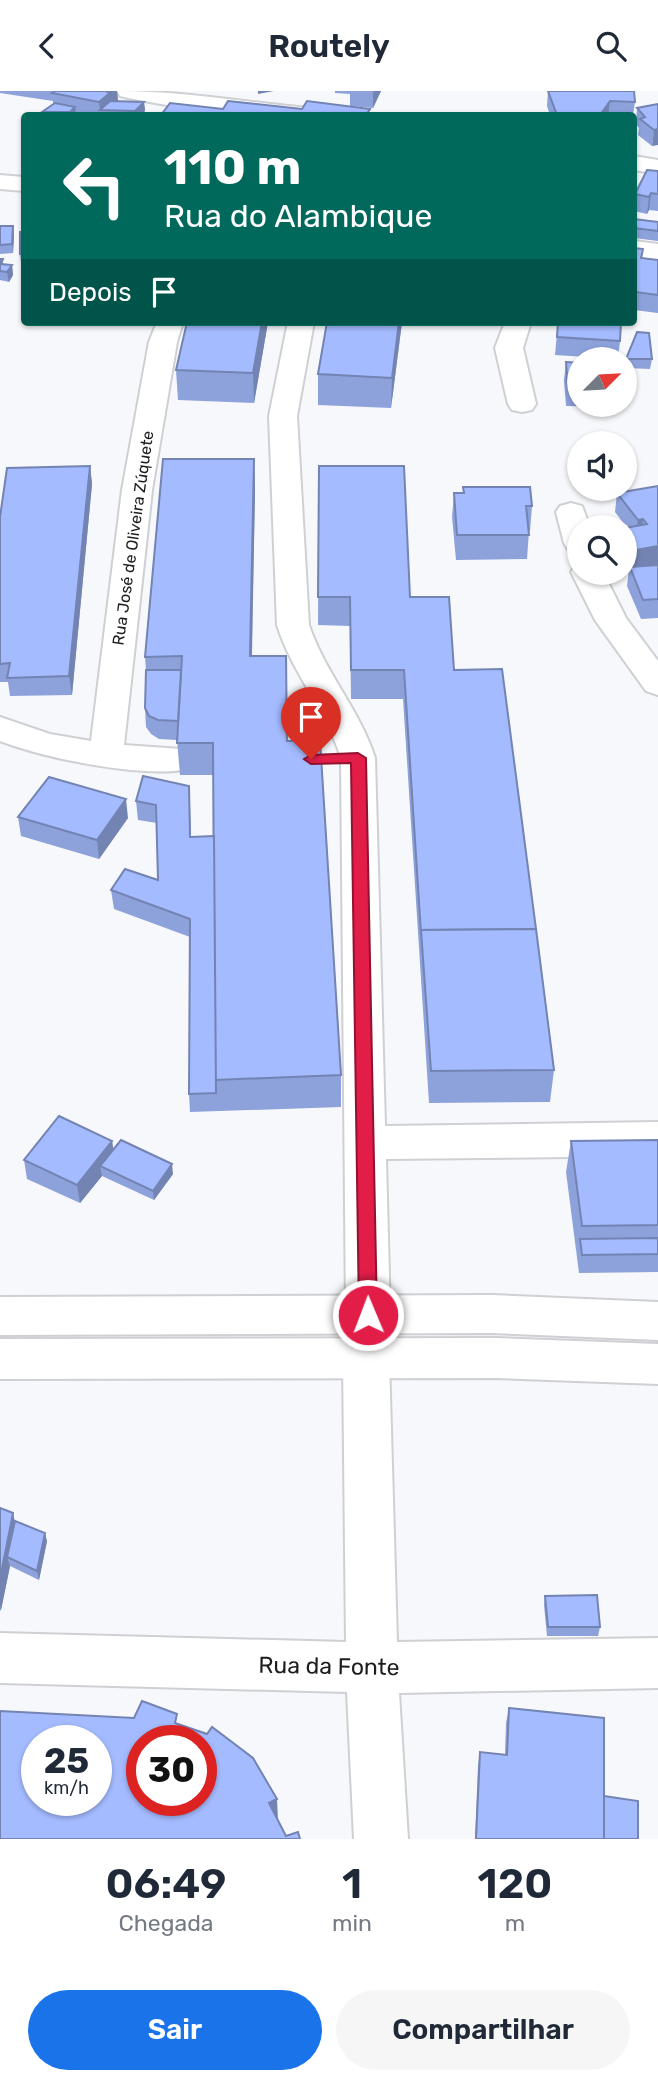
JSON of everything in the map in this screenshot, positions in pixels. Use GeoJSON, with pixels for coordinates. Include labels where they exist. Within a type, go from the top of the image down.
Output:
{"type":"FeatureCollection","features":[{"type":"Feature","properties":{"kind":"street"},"geometry":{"type":"LineString","coordinates":[[128,91],[203,105],[273,112]]}},
{"type":"Feature","properties":{"kind":"street"},"geometry":{"type":"LineString","coordinates":[[304,112],[314,91]]}},
{"type":"Feature","properties":{"kind":"street"},"geometry":{"type":"LineString","coordinates":[[637,164],[658,167]]}},
{"type":"Feature","properties":{"kind":"street"},"geometry":{"type":"LineString","coordinates":[[0,182],[21,184]]}},
{"type":"Feature","properties":{"kind":"street"},"geometry":{"type":"LineString","coordinates":[[637,249],[658,252]]}},
{"type":"Feature","properties":{"kind":"street","name":"Rua José de Oliveira Zúquete"},"geometry":{"type":"LineString","coordinates":[[106,757],[137,490],[163,342],[169,326]]}},
{"type":"Feature","properties":{"kind":"street"},"geometry":{"type":"LineString","coordinates":[[300,326],[283,416],[293,625],[302,653],[349,730],[358,758],[372,1668],[381,1839]]}},
{"type":"Feature","properties":{"kind":"street"},"geometry":{"type":"LineString","coordinates":[[517,326],[509,348],[522,404]]}},
{"type":"Feature","properties":{"kind":"street"},"geometry":{"type":"LineString","coordinates":[[594,585],[611,620],[658,684]]}},
{"type":"Feature","properties":{"kind":"street"},"geometry":{"type":"LineString","coordinates":[[0,728],[59,748],[106,757],[181,760]]}},
{"type":"Feature","properties":{"kind":"street"},"geometry":{"type":"LineString","coordinates":[[323,759],[358,758]]}},
{"type":"Feature","properties":{"kind":"street"},"geometry":{"type":"LineString","coordinates":[[365,1143],[658,1139]]}},
{"type":"Feature","properties":{"kind":"street"},"geometry":{"type":"LineString","coordinates":[[0,1359],[367,1337],[492,1314],[658,1321]]}},
{"type":"Feature","properties":{"kind":"street"},"geometry":{"type":"LineString","coordinates":[[0,1316],[367,1337],[496,1358],[658,1364]]}},
{"type":"Feature","properties":{"kind":"street","name":"Rua da Fonte"},"geometry":{"type":"LineString","coordinates":[[0,1657],[372,1668],[658,1663]]}},
{"type":"Feature","properties":{"kind":"building"},"geometry":{"type":"Polygon","coordinates":[[[548,91],[634,91],[635,102],[610,101],[602,112],[556,112],[548,91]]]}},
{"type":"Feature","properties":{"kind":"building"},"geometry":{"type":"Polygon","coordinates":[[[111,92],[99,102],[52,93],[111,92]]]}},
{"type":"Feature","properties":{"kind":"building"},"geometry":{"type":"Polygon","coordinates":[[[110,101],[144,102],[135,111],[100,110],[110,101]]]}},
{"type":"Feature","properties":{"kind":"building"},"geometry":{"type":"Polygon","coordinates":[[[228,101],[302,109],[307,101],[370,109],[368,112],[163,112],[170,103],[223,109],[228,101]]]}},
{"type":"Feature","properties":{"kind":"building"},"geometry":{"type":"Polygon","coordinates":[[[55,103],[75,107],[70,112],[42,112],[55,103]]]}},
{"type":"Feature","properties":{"kind":"building"},"geometry":{"type":"Polygon","coordinates":[[[658,104],[658,129],[654,130],[640,119],[645,117],[637,108],[658,104]]]}},
{"type":"Feature","properties":{"kind":"building"},"geometry":{"type":"Polygon","coordinates":[[[647,170],[658,171],[658,194],[651,193],[649,197],[637,194],[647,170]]]}},
{"type":"Feature","properties":{"kind":"building"},"geometry":{"type":"Polygon","coordinates":[[[637,219],[658,222],[658,231],[637,228],[637,219]]]}},
{"type":"Feature","properties":{"kind":"building"},"geometry":{"type":"Polygon","coordinates":[[[0,226],[13,226],[12,244],[0,245],[0,226]]]}},
{"type":"Feature","properties":{"kind":"building"},"geometry":{"type":"Polygon","coordinates":[[[637,248],[643,249],[641,258],[658,260],[658,295],[637,292],[637,248]]]}},
{"type":"Feature","properties":{"kind":"building"},"geometry":{"type":"Polygon","coordinates":[[[0,259],[3,259],[1,264],[12,265],[7,272],[0,271],[0,259]]]}},
{"type":"Feature","properties":{"kind":"building"},"geometry":{"type":"Polygon","coordinates":[[[186,326],[261,326],[253,373],[176,370],[186,326]]]}},
{"type":"Feature","properties":{"kind":"building"},"geometry":{"type":"Polygon","coordinates":[[[326,326],[398,326],[392,378],[318,374],[326,326]]]}},
{"type":"Feature","properties":{"kind":"building"},"geometry":{"type":"Polygon","coordinates":[[[558,326],[621,326],[620,341],[557,337],[558,326]]]}},
{"type":"Feature","properties":{"kind":"building"},"geometry":{"type":"Polygon","coordinates":[[[637,332],[649,333],[652,359],[637,359],[637,347],[631,347],[637,332]]]}},
{"type":"Feature","properties":{"kind":"building"},"geometry":{"type":"Polygon","coordinates":[[[163,459],[254,459],[250,656],[286,656],[287,741],[320,740],[341,1075],[215,1080],[213,743],[177,743],[182,656],[145,657],[163,459]]]}},
{"type":"Feature","properties":{"kind":"building"},"geometry":{"type":"Polygon","coordinates":[[[90,466],[69,676],[7,678],[10,663],[0,664],[0,517],[7,468],[90,466]]]}},
{"type":"Feature","properties":{"kind":"building"},"geometry":{"type":"Polygon","coordinates":[[[319,466],[404,466],[410,597],[449,597],[454,670],[502,669],[536,929],[421,930],[421,933],[404,670],[351,670],[350,597],[318,597],[319,466]]]}},
{"type":"Feature","properties":{"kind":"building"},"geometry":{"type":"Polygon","coordinates":[[[658,486],[658,546],[637,550],[637,526],[647,524],[643,519],[638,520],[637,515],[623,501],[637,501],[637,490],[658,486]]]}},
{"type":"Feature","properties":{"kind":"building"},"geometry":{"type":"Polygon","coordinates":[[[463,487],[530,487],[532,506],[526,506],[529,535],[457,535],[454,493],[464,493],[463,487]]]}},
{"type":"Feature","properties":{"kind":"building"},"geometry":{"type":"Polygon","coordinates":[[[658,565],[658,599],[643,600],[637,585],[637,566],[658,565]]]}},
{"type":"Feature","properties":{"kind":"building"},"geometry":{"type":"Polygon","coordinates":[[[146,670],[181,670],[178,721],[158,720],[149,716],[145,708],[146,670]]]}},
{"type":"Feature","properties":{"kind":"building"},"geometry":{"type":"Polygon","coordinates":[[[143,776],[189,786],[190,837],[214,836],[216,1093],[189,1094],[190,919],[111,890],[125,869],[158,880],[156,805],[136,801],[143,776]]]}},
{"type":"Feature","properties":{"kind":"building"},"geometry":{"type":"Polygon","coordinates":[[[49,777],[126,799],[97,840],[18,817],[49,777]]]}},
{"type":"Feature","properties":{"kind":"building"},"geometry":{"type":"Polygon","coordinates":[[[536,929],[554,1070],[431,1071],[421,930],[536,929]]]}},
{"type":"Feature","properties":{"kind":"building"},"geometry":{"type":"Polygon","coordinates":[[[59,1116],[112,1141],[77,1185],[24,1160],[59,1116]]]}},
{"type":"Feature","properties":{"kind":"building"},"geometry":{"type":"Polygon","coordinates":[[[121,1140],[172,1164],[153,1191],[100,1166],[121,1140]]]}},
{"type":"Feature","properties":{"kind":"building"},"geometry":{"type":"Polygon","coordinates":[[[658,1140],[658,1225],[582,1226],[571,1141],[658,1140]]]}},
{"type":"Feature","properties":{"kind":"building"},"geometry":{"type":"Polygon","coordinates":[[[658,1238],[658,1254],[582,1255],[580,1239],[658,1238]]]}},
{"type":"Feature","properties":{"kind":"building"},"geometry":{"type":"Polygon","coordinates":[[[0,1508],[13,1513],[0,1579],[0,1508]]]}},
{"type":"Feature","properties":{"kind":"building"},"geometry":{"type":"Polygon","coordinates":[[[15,1521],[45,1533],[37,1571],[7,1557],[15,1521]]]}},
{"type":"Feature","properties":{"kind":"building"},"geometry":{"type":"Polygon","coordinates":[[[597,1595],[600,1627],[548,1627],[545,1596],[597,1595]]]}},
{"type":"Feature","properties":{"kind":"building"},"geometry":{"type":"Polygon","coordinates":[[[142,1701],[177,1714],[175,1723],[181,1725],[126,1725],[126,1816],[217,1816],[217,1731],[253,1758],[277,1799],[269,1803],[286,1836],[298,1832],[300,1839],[0,1839],[0,1711],[134,1718],[142,1701]]]}},
{"type":"Feature","properties":{"kind":"building"},"geometry":{"type":"Polygon","coordinates":[[[509,1708],[604,1718],[604,1839],[476,1839],[480,1752],[507,1755],[509,1708]]]}},
{"type":"Feature","properties":{"kind":"building"},"geometry":{"type":"Polygon","coordinates":[[[604,1796],[638,1801],[638,1839],[604,1839],[604,1796]]]}},
{"type":"Feature","properties":{"kind":"route"},"geometry":{"type":"LineString","coordinates":[[311,759],[358,758],[368,1315]]}}]}
